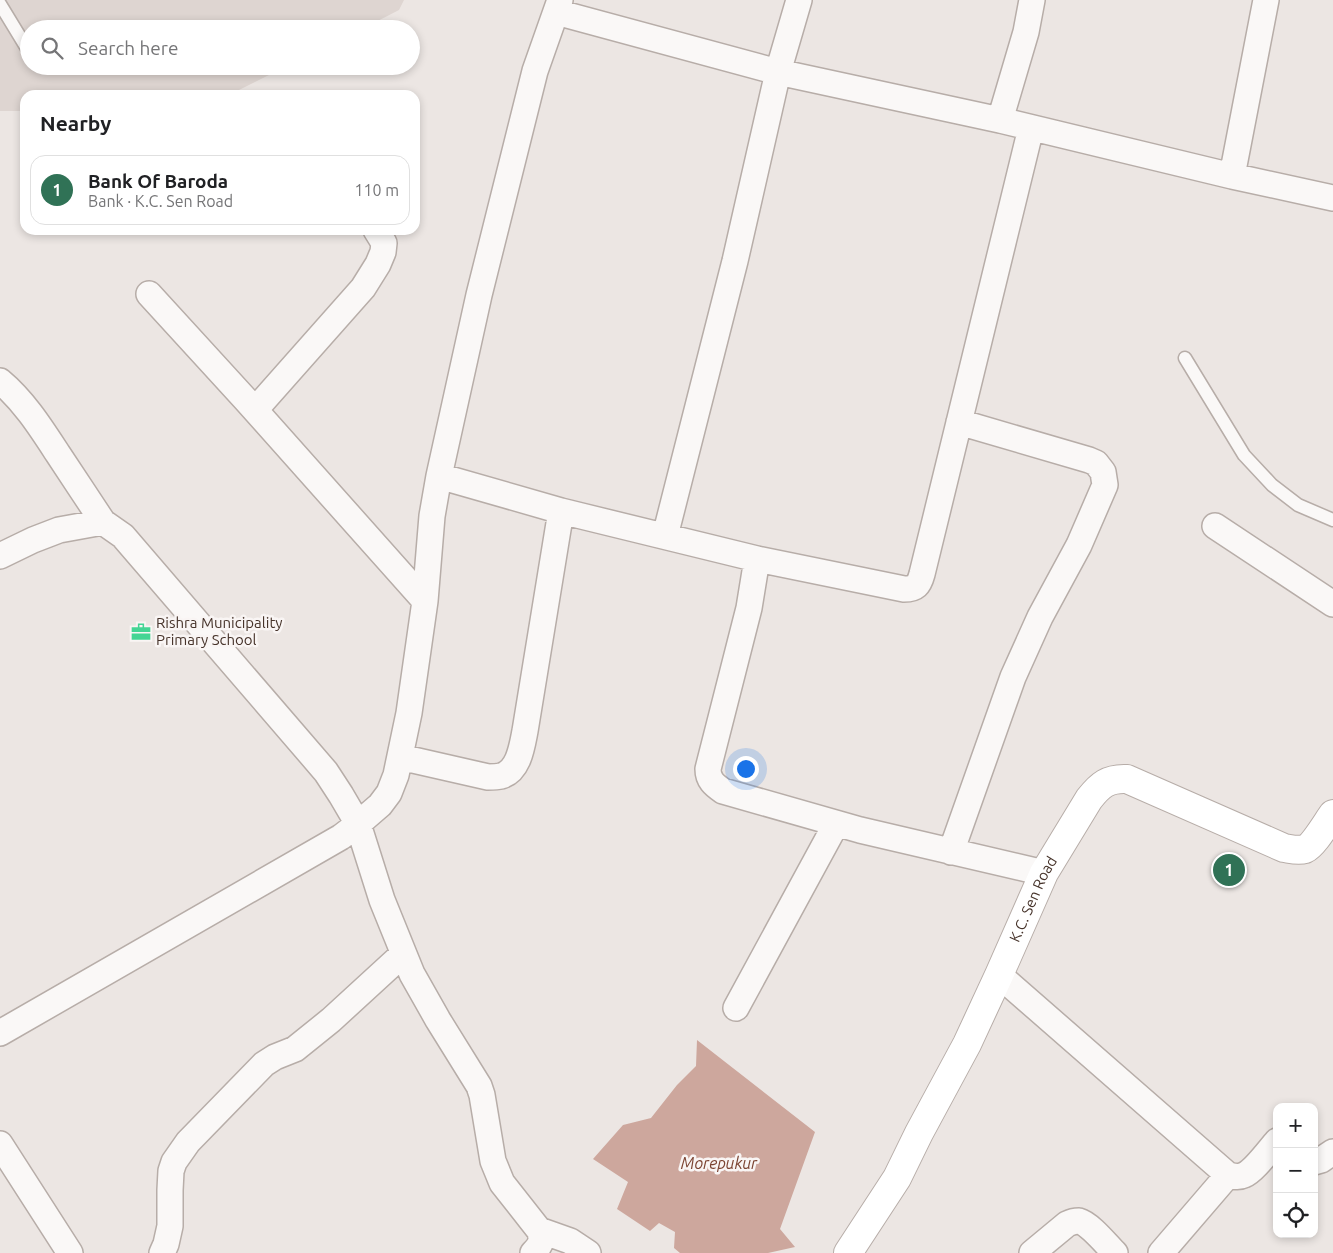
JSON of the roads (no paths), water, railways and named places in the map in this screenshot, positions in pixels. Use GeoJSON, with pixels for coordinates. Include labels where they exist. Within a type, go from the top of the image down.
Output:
{"type":"FeatureCollection","features":[{"type":"Feature","properties":{"kind":"street"},"geometry":{"type":"LineString","coordinates":[[666,536],[735,261],[778,72],[799,0]]}},
{"type":"Feature","properties":{"kind":"street"},"geometry":{"type":"LineString","coordinates":[[1000,120],[1026,32],[1032,0]]}},
{"type":"Feature","properties":{"kind":"street"},"geometry":{"type":"LineString","coordinates":[[1232,176],[1266,0]]}},
{"type":"Feature","properties":{"kind":"street"},"geometry":{"type":"LineString","coordinates":[[0,1033],[341,837],[380,805],[389,793],[396,775],[409,713],[425,601],[432,516],[439,476],[479,295],[532,80],[558,6],[778,72],[1000,120],[1232,176],[1333,198]]}},
{"type":"Feature","properties":{"kind":"street"},"geometry":{"type":"LineString","coordinates":[[439,476],[561,511],[757,559],[904,589],[912,589],[917,585],[922,574],[1031,128]]}},
{"type":"Feature","properties":{"kind":"street"},"geometry":{"type":"LineString","coordinates":[[255,410],[363,288],[383,252],[384,243],[379,235]]}},
{"type":"Feature","properties":{"kind":"street"},"geometry":{"type":"LineString","coordinates":[[149,294],[425,601]]}},
{"type":"Feature","properties":{"kind":"street"},"geometry":{"type":"LineString","coordinates":[[0,381],[10,389],[26,409],[103,522],[123,536],[326,772],[358,824],[382,900],[412,974],[479,1086],[493,1162],[502,1183],[536,1241],[570,1241],[588,1253]]}},
{"type":"Feature","properties":{"kind":"street"},"geometry":{"type":"LineString","coordinates":[[950,852],[1013,677],[1040,617],[1079,545],[1105,485],[1103,472],[1096,464],[1089,460],[959,422]]}},
{"type":"Feature","properties":{"kind":"street"},"geometry":{"type":"LineString","coordinates":[[400,757],[488,777],[502,776],[518,761],[525,731],[561,511]]}},
{"type":"Feature","properties":{"kind":"street"},"geometry":{"type":"LineString","coordinates":[[0,556],[59,530],[103,522]]}},
{"type":"Feature","properties":{"kind":"street"},"geometry":{"type":"LineString","coordinates":[[1216,526],[1333,604]]}},
{"type":"Feature","properties":{"kind":"street"},"geometry":{"type":"LineString","coordinates":[[757,559],[749,608],[708,768],[708,776],[714,785],[723,791],[836,824],[1044,873]]}},
{"type":"Feature","properties":{"kind":"street","name":"K.C. Sen Road"},"geometry":{"type":"LineString","coordinates":[[848,1253],[897,1178],[967,1044],[1044,873],[1088,799],[1102,785],[1116,778],[1127,779],[1284,848],[1293,850],[1305,848],[1311,844],[1333,814]]}},
{"type":"Feature","properties":{"kind":"street"},"geometry":{"type":"LineString","coordinates":[[736,1008],[836,824]]}},
{"type":"Feature","properties":{"kind":"street"},"geometry":{"type":"LineString","coordinates":[[162,1253],[170,1226],[171,1171],[174,1162],[188,1142],[264,1064],[271,1058],[295,1049],[331,1020],[403,954]]}},
{"type":"Feature","properties":{"kind":"street"},"geometry":{"type":"LineString","coordinates":[[999,975],[1228,1175],[1244,1176],[1273,1145]]}},
{"type":"Feature","properties":{"kind":"street"},"geometry":{"type":"LineString","coordinates":[[0,1144],[70,1253]]}},
{"type":"Feature","properties":{"kind":"street"},"geometry":{"type":"LineString","coordinates":[[1318,1161],[1333,1152]]}},
{"type":"Feature","properties":{"kind":"street"},"geometry":{"type":"LineString","coordinates":[[1162,1253],[1228,1175]]}},
{"type":"Feature","properties":{"kind":"street"},"geometry":{"type":"LineString","coordinates":[[1032,1253],[1073,1221],[1087,1225],[1115,1253]]}},
{"type":"Feature","properties":{"kind":"lane"},"geometry":{"type":"LineString","coordinates":[[0,4],[20,37]]}},
{"type":"Feature","properties":{"kind":"lane"},"geometry":{"type":"LineString","coordinates":[[1185,358],[1244,454],[1272,485],[1298,505],[1333,520]]}},
{"type":"Feature","properties":{"kind":"water","name":"Morepukur"},"geometry":{"type":"Polygon","coordinates":[[[697,1040],[815,1132],[780,1229],[795,1247],[768,1253],[680,1253],[674,1248],[675,1232],[659,1223],[650,1231],[617,1209],[628,1182],[593,1159],[623,1125],[651,1118],[677,1085],[696,1066],[697,1040]]]}},
{"type":"Feature","properties":{"kind":"place","name":"Rishra Municipality Primary School"},"geometry":{"type":"Point","coordinates":[141,632]}},
{"type":"Feature","properties":{"kind":"place","name":"Bank Of Baroda"},"geometry":{"type":"Point","coordinates":[1229,870]}}]}
